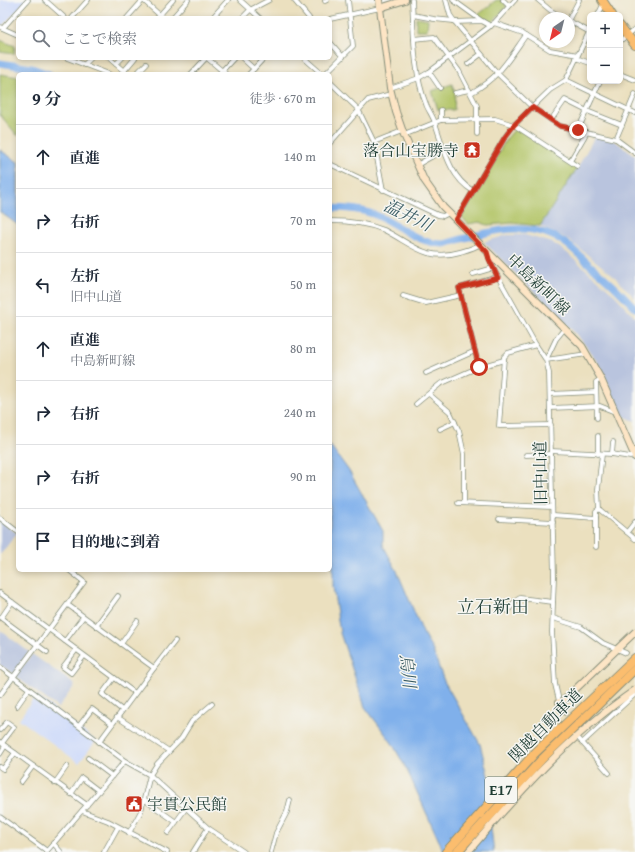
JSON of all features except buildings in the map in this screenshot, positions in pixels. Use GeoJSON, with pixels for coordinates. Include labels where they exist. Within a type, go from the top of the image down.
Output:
{"type":"FeatureCollection","features":[{"type":"Feature","properties":{"kind":"highway"},"geometry":{"type":"LineString","coordinates":[[604,1],[610,12]]}},
{"type":"Feature","properties":{"kind":"highway"},"geometry":{"type":"LineString","coordinates":[[623,30],[635,45]]}},
{"type":"Feature","properties":{"kind":"highway"},"geometry":{"type":"LineString","coordinates":[[598,692],[635,655]]}},
{"type":"Feature","properties":{"kind":"highway","name":"関越自動車道"},"geometry":{"type":"LineString","coordinates":[[446,852],[510,780],[558,730],[635,658]]}},
{"type":"Feature","properties":{"kind":"highway","name":"関越自動車道"},"geometry":{"type":"LineString","coordinates":[[457,852],[495,808],[564,737],[635,669]]}},
{"type":"Feature","properties":{"kind":"main road","name":"中島新町線"},"geometry":{"type":"LineString","coordinates":[[379,0],[390,91],[403,133],[430,190],[449,213],[565,328],[587,354],[601,378],[635,457]]}},
{"type":"Feature","properties":{"kind":"main road"},"geometry":{"type":"LineString","coordinates":[[380,8],[406,0]]}},
{"type":"Feature","properties":{"kind":"main road"},"geometry":{"type":"LineString","coordinates":[[561,708],[562,702],[635,632]]}},
{"type":"Feature","properties":{"kind":"main road"},"geometry":{"type":"LineString","coordinates":[[468,852],[522,791],[569,744],[611,707],[634,690]]}},
{"type":"Feature","properties":{"kind":"street"},"geometry":{"type":"LineString","coordinates":[[16,34],[2,27],[28,0]]}},
{"type":"Feature","properties":{"kind":"street"},"geometry":{"type":"LineString","coordinates":[[45,0],[63,16]]}},
{"type":"Feature","properties":{"kind":"street"},"geometry":{"type":"LineString","coordinates":[[74,16],[88,0]]}},
{"type":"Feature","properties":{"kind":"street"},"geometry":{"type":"LineString","coordinates":[[129,16],[143,0],[159,16]]}},
{"type":"Feature","properties":{"kind":"street"},"geometry":{"type":"LineString","coordinates":[[161,16],[173,0]]}},
{"type":"Feature","properties":{"kind":"street"},"geometry":{"type":"LineString","coordinates":[[174,16],[188,0]]}},
{"type":"Feature","properties":{"kind":"street"},"geometry":{"type":"LineString","coordinates":[[214,16],[228,0]]}},
{"type":"Feature","properties":{"kind":"street"},"geometry":{"type":"LineString","coordinates":[[240,0],[258,16]]}},
{"type":"Feature","properties":{"kind":"street"},"geometry":{"type":"LineString","coordinates":[[244,16],[250,10],[269,0]]}},
{"type":"Feature","properties":{"kind":"street"},"geometry":{"type":"LineString","coordinates":[[294,0],[307,16]]}},
{"type":"Feature","properties":{"kind":"street"},"geometry":{"type":"LineString","coordinates":[[327,72],[353,46],[348,0]]}},
{"type":"Feature","properties":{"kind":"street"},"geometry":{"type":"LineString","coordinates":[[412,0],[414,39],[419,78],[426,104],[435,122],[443,150],[460,182],[473,191]]}},
{"type":"Feature","properties":{"kind":"street"},"geometry":{"type":"LineString","coordinates":[[446,0],[450,15],[454,22],[498,74],[532,107],[560,126],[616,139],[635,152]]}},
{"type":"Feature","properties":{"kind":"street"},"geometry":{"type":"LineString","coordinates":[[453,0],[482,21],[526,35],[550,50],[577,56],[587,61]]}},
{"type":"Feature","properties":{"kind":"street"},"geometry":{"type":"LineString","coordinates":[[503,0],[509,6]]}},
{"type":"Feature","properties":{"kind":"street"},"geometry":{"type":"LineString","coordinates":[[332,141],[358,109],[368,100],[419,78],[429,72],[492,25],[515,0]]}},
{"type":"Feature","properties":{"kind":"street"},"geometry":{"type":"LineString","coordinates":[[538,0],[554,12]]}},
{"type":"Feature","properties":{"kind":"street"},"geometry":{"type":"LineString","coordinates":[[573,12],[579,0]]}},
{"type":"Feature","properties":{"kind":"street"},"geometry":{"type":"LineString","coordinates":[[599,12],[604,1]]}},
{"type":"Feature","properties":{"kind":"street"},"geometry":{"type":"LineString","coordinates":[[332,20],[380,8]]}},
{"type":"Feature","properties":{"kind":"street"},"geometry":{"type":"LineString","coordinates":[[413,15],[454,22],[482,21]]}},
{"type":"Feature","properties":{"kind":"street"},"geometry":{"type":"LineString","coordinates":[[575,23],[587,29]]}},
{"type":"Feature","properties":{"kind":"street"},"geometry":{"type":"LineString","coordinates":[[623,38],[635,29]]}},
{"type":"Feature","properties":{"kind":"street"},"geometry":{"type":"LineString","coordinates":[[455,93],[470,91],[498,74],[526,35]]}},
{"type":"Feature","properties":{"kind":"street"},"geometry":{"type":"LineString","coordinates":[[414,39],[434,37],[449,57],[470,91],[477,106],[477,134]]}},
{"type":"Feature","properties":{"kind":"street"},"geometry":{"type":"LineString","coordinates":[[456,220],[505,137],[514,125],[550,90],[566,80],[587,37]]}},
{"type":"Feature","properties":{"kind":"street"},"geometry":{"type":"LineString","coordinates":[[332,44],[343,57]]}},
{"type":"Feature","properties":{"kind":"street"},"geometry":{"type":"LineString","coordinates":[[468,64],[481,54]]}},
{"type":"Feature","properties":{"kind":"street"},"geometry":{"type":"LineString","coordinates":[[72,60],[103,72]]}},
{"type":"Feature","properties":{"kind":"street"},"geometry":{"type":"LineString","coordinates":[[84,65],[89,60]]}},
{"type":"Feature","properties":{"kind":"street"},"geometry":{"type":"LineString","coordinates":[[111,60],[124,72]]}},
{"type":"Feature","properties":{"kind":"street"},"geometry":{"type":"LineString","coordinates":[[116,64],[120,60]]}},
{"type":"Feature","properties":{"kind":"street"},"geometry":{"type":"LineString","coordinates":[[126,72],[134,60]]}},
{"type":"Feature","properties":{"kind":"street"},"geometry":{"type":"LineString","coordinates":[[193,72],[204,60]]}},
{"type":"Feature","properties":{"kind":"street"},"geometry":{"type":"LineString","coordinates":[[208,60],[220,72],[232,60]]}},
{"type":"Feature","properties":{"kind":"street"},"geometry":{"type":"LineString","coordinates":[[244,60],[254,69]]}},
{"type":"Feature","properties":{"kind":"street"},"geometry":{"type":"LineString","coordinates":[[251,72],[262,60]]}},
{"type":"Feature","properties":{"kind":"street"},"geometry":{"type":"LineString","coordinates":[[306,60],[320,72]]}},
{"type":"Feature","properties":{"kind":"street"},"geometry":{"type":"LineString","coordinates":[[138,72],[146,64]]}},
{"type":"Feature","properties":{"kind":"street"},"geometry":{"type":"LineString","coordinates":[[429,72],[440,88]]}},
{"type":"Feature","properties":{"kind":"street"},"geometry":{"type":"LineString","coordinates":[[623,75],[635,80]]}},
{"type":"Feature","properties":{"kind":"street"},"geometry":{"type":"LineString","coordinates":[[566,80],[635,113]]}},
{"type":"Feature","properties":{"kind":"street"},"geometry":{"type":"LineString","coordinates":[[332,84],[358,109],[374,142],[383,190]]}},
{"type":"Feature","properties":{"kind":"street"},"geometry":{"type":"LineString","coordinates":[[578,130],[599,84]]}},
{"type":"Feature","properties":{"kind":"street"},"geometry":{"type":"LineString","coordinates":[[616,139],[635,94]]}},
{"type":"Feature","properties":{"kind":"street"},"geometry":{"type":"LineString","coordinates":[[551,120],[565,100],[587,111],[622,125]]}},
{"type":"Feature","properties":{"kind":"street"},"geometry":{"type":"LineString","coordinates":[[441,110],[441,120]]}},
{"type":"Feature","properties":{"kind":"street"},"geometry":{"type":"LineString","coordinates":[[374,142],[441,120],[478,118],[495,119],[514,125],[577,166]]}},
{"type":"Feature","properties":{"kind":"street"},"geometry":{"type":"LineString","coordinates":[[570,161],[587,132]]}},
{"type":"Feature","properties":{"kind":"street"},"geometry":{"type":"LineString","coordinates":[[417,164],[443,150]]}},
{"type":"Feature","properties":{"kind":"street"},"geometry":{"type":"LineString","coordinates":[[332,165],[438,215],[443,216],[449,213]]}},
{"type":"Feature","properties":{"kind":"street"},"geometry":{"type":"LineString","coordinates":[[332,221],[357,222],[383,230],[427,254],[440,256],[452,254],[479,243]]}},
{"type":"Feature","properties":{"kind":"street","name":"旧中山道"},"geometry":{"type":"LineString","coordinates":[[487,252],[498,278],[546,360],[550,394],[551,425],[555,684],[561,708]]}},
{"type":"Feature","properties":{"kind":"street"},"geometry":{"type":"LineString","coordinates":[[473,274],[493,268]]}},
{"type":"Feature","properties":{"kind":"street"},"geometry":{"type":"LineString","coordinates":[[479,367],[459,288],[498,278]]}},
{"type":"Feature","properties":{"kind":"street"},"geometry":{"type":"LineString","coordinates":[[403,296],[426,303],[462,295]]}},
{"type":"Feature","properties":{"kind":"street"},"geometry":{"type":"LineString","coordinates":[[546,360],[556,339],[565,328]]}},
{"type":"Feature","properties":{"kind":"street"},"geometry":{"type":"LineString","coordinates":[[536,345],[508,353],[504,357],[499,426],[551,425]]}},
{"type":"Feature","properties":{"kind":"street"},"geometry":{"type":"LineString","coordinates":[[426,373],[475,351]]}},
{"type":"Feature","properties":{"kind":"street"},"geometry":{"type":"LineString","coordinates":[[546,360],[587,354]]}},
{"type":"Feature","properties":{"kind":"street"},"geometry":{"type":"LineString","coordinates":[[416,404],[440,384],[479,367],[504,360]]}},
{"type":"Feature","properties":{"kind":"street"},"geometry":{"type":"LineString","coordinates":[[597,418],[596,382],[601,378]]}},
{"type":"Feature","properties":{"kind":"street"},"geometry":{"type":"LineString","coordinates":[[550,394],[596,392]]}},
{"type":"Feature","properties":{"kind":"street"},"geometry":{"type":"LineString","coordinates":[[429,394],[450,412],[464,447],[464,502]]}},
{"type":"Feature","properties":{"kind":"street"},"geometry":{"type":"LineString","coordinates":[[550,408],[597,406],[616,413]]}},
{"type":"Feature","properties":{"kind":"street"},"geometry":{"type":"LineString","coordinates":[[440,429],[455,422]]}},
{"type":"Feature","properties":{"kind":"street"},"geometry":{"type":"LineString","coordinates":[[596,547],[596,511],[599,509],[598,490],[600,454],[598,436]]}},
{"type":"Feature","properties":{"kind":"street"},"geometry":{"type":"LineString","coordinates":[[612,454],[613,442]]}},
{"type":"Feature","properties":{"kind":"street"},"geometry":{"type":"LineString","coordinates":[[526,455],[551,452],[612,454],[635,457]]}},
{"type":"Feature","properties":{"kind":"street"},"geometry":{"type":"LineString","coordinates":[[458,503],[464,502],[552,507]]}},
{"type":"Feature","properties":{"kind":"street"},"geometry":{"type":"LineString","coordinates":[[599,509],[635,539]]}},
{"type":"Feature","properties":{"kind":"street"},"geometry":{"type":"LineString","coordinates":[[553,515],[596,518]]}},
{"type":"Feature","properties":{"kind":"street"},"geometry":{"type":"LineString","coordinates":[[0,518],[16,530]]}},
{"type":"Feature","properties":{"kind":"street"},"geometry":{"type":"LineString","coordinates":[[499,519],[553,522]]}},
{"type":"Feature","properties":{"kind":"street"},"geometry":{"type":"LineString","coordinates":[[627,532],[635,522]]}},
{"type":"Feature","properties":{"kind":"street"},"geometry":{"type":"LineString","coordinates":[[0,695],[84,582],[72,572]]}},
{"type":"Feature","properties":{"kind":"street"},"geometry":{"type":"LineString","coordinates":[[0,593],[135,693]]}},
{"type":"Feature","properties":{"kind":"street"},"geometry":{"type":"LineString","coordinates":[[96,626],[118,596]]}},
{"type":"Feature","properties":{"kind":"street"},"geometry":{"type":"LineString","coordinates":[[508,611],[515,601],[520,598],[553,602]]}},
{"type":"Feature","properties":{"kind":"street"},"geometry":{"type":"LineString","coordinates":[[12,602],[1,618],[47,652]]}},
{"type":"Feature","properties":{"kind":"street"},"geometry":{"type":"LineString","coordinates":[[68,605],[154,668]]}},
{"type":"Feature","properties":{"kind":"street"},"geometry":{"type":"LineString","coordinates":[[65,641],[83,617]]}},
{"type":"Feature","properties":{"kind":"street"},"geometry":{"type":"LineString","coordinates":[[553,618],[581,627],[603,643],[626,653]]}},
{"type":"Feature","properties":{"kind":"street"},"geometry":{"type":"LineString","coordinates":[[121,644],[137,621]]}},
{"type":"Feature","properties":{"kind":"street"},"geometry":{"type":"LineString","coordinates":[[99,742],[175,641]]}},
{"type":"Feature","properties":{"kind":"street"},"geometry":{"type":"LineString","coordinates":[[76,650],[63,667],[71,673],[84,656]]}},
{"type":"Feature","properties":{"kind":"street"},"geometry":{"type":"LineString","coordinates":[[0,667],[125,761],[150,775],[208,828],[244,852]]}},
{"type":"Feature","properties":{"kind":"street"},"geometry":{"type":"LineString","coordinates":[[114,678],[102,694],[122,710]]}},
{"type":"Feature","properties":{"kind":"street"},"geometry":{"type":"LineString","coordinates":[[17,706],[29,689]]}},
{"type":"Feature","properties":{"kind":"street"},"geometry":{"type":"LineString","coordinates":[[582,743],[633,696],[634,690]]}},
{"type":"Feature","properties":{"kind":"street"},"geometry":{"type":"LineString","coordinates":[[129,833],[145,800],[150,775],[169,750],[181,739],[192,721],[212,704]]}},
{"type":"Feature","properties":{"kind":"street"},"geometry":{"type":"LineString","coordinates":[[80,726],[92,710],[112,724]]}},
{"type":"Feature","properties":{"kind":"street"},"geometry":{"type":"LineString","coordinates":[[117,718],[169,750]]}},
{"type":"Feature","properties":{"kind":"street"},"geometry":{"type":"LineString","coordinates":[[0,730],[7,722],[14,727],[2,744],[0,754]]}},
{"type":"Feature","properties":{"kind":"street"},"geometry":{"type":"LineString","coordinates":[[579,739],[609,773]]}},
{"type":"Feature","properties":{"kind":"street"},"geometry":{"type":"LineString","coordinates":[[2,744],[87,805]]}},
{"type":"Feature","properties":{"kind":"street"},"geometry":{"type":"LineString","coordinates":[[0,767],[3,769],[15,753]]}},
{"type":"Feature","properties":{"kind":"street"},"geometry":{"type":"LineString","coordinates":[[88,758],[112,776]]}},
{"type":"Feature","properties":{"kind":"street"},"geometry":{"type":"LineString","coordinates":[[0,818],[46,851],[125,761]]}},
{"type":"Feature","properties":{"kind":"street"},"geometry":{"type":"LineString","coordinates":[[21,782],[33,766]]}},
{"type":"Feature","properties":{"kind":"street"},"geometry":{"type":"LineString","coordinates":[[55,782],[67,766]]}},
{"type":"Feature","properties":{"kind":"street"},"geometry":{"type":"LineString","coordinates":[[70,794],[82,778],[100,791]]}},
{"type":"Feature","properties":{"kind":"street"},"geometry":{"type":"LineString","coordinates":[[145,800],[176,822]]}},
{"type":"Feature","properties":{"kind":"street"},"geometry":{"type":"LineString","coordinates":[[272,852],[276,833],[287,812],[290,800]]}},
{"type":"Feature","properties":{"kind":"street"},"geometry":{"type":"LineString","coordinates":[[168,833],[186,808]]}},
{"type":"Feature","properties":{"kind":"street"},"geometry":{"type":"LineString","coordinates":[[82,811],[97,816],[167,852]]}},
{"type":"Feature","properties":{"kind":"street"},"geometry":{"type":"LineString","coordinates":[[104,852],[118,827]]}},
{"type":"Feature","properties":{"kind":"street"},"geometry":{"type":"LineString","coordinates":[[193,852],[208,828]]}},
{"type":"Feature","properties":{"kind":"street"},"geometry":{"type":"LineString","coordinates":[[53,844],[61,852]]}},
{"type":"Feature","properties":{"kind":"shaded area"},"geometry":{"type":"Polygon","coordinates":[[[0,0],[27,0],[2,26],[0,24],[0,0]]]}},
{"type":"Feature","properties":{"kind":"shaded area"},"geometry":{"type":"Polygon","coordinates":[[[595,136],[615,141],[635,156],[635,298],[612,274],[566,238],[540,226],[578,167],[595,136]]]}},
{"type":"Feature","properties":{"kind":"shaded area"},"geometry":{"type":"Polygon","coordinates":[[[507,235],[525,235],[553,243],[565,251],[612,292],[635,317],[635,421],[621,415],[597,361],[578,336],[484,242],[507,235]]]}},
{"type":"Feature","properties":{"kind":"shaded area"},"geometry":{"type":"Polygon","coordinates":[[[0,521],[16,532],[16,534],[0,555],[0,521]]]}},
{"type":"Feature","properties":{"kind":"shaded area"},"geometry":{"type":"Polygon","coordinates":[[[0,630],[29,652],[14,674],[0,665],[0,630]]]}},
{"type":"Feature","properties":{"kind":"shaded area"},"geometry":{"type":"Polygon","coordinates":[[[32,654],[75,685],[58,708],[15,676],[32,654]]]}},
{"type":"Feature","properties":{"kind":"shaded area"},"geometry":{"type":"Polygon","coordinates":[[[36,695],[96,741],[79,763],[19,719],[36,695]]]}},
{"type":"Feature","properties":{"kind":"green space"},"geometry":{"type":"Polygon","coordinates":[[[496,0],[501,0],[507,6],[491,24],[477,16],[496,0]]]}},
{"type":"Feature","properties":{"kind":"green space"},"geometry":{"type":"Polygon","coordinates":[[[416,17],[428,19],[427,30],[416,30],[416,17]]]}},
{"type":"Feature","properties":{"kind":"green space"},"geometry":{"type":"Polygon","coordinates":[[[0,40],[15,46],[14,54],[0,52],[0,40]]]}},
{"type":"Feature","properties":{"kind":"green space"},"geometry":{"type":"Polygon","coordinates":[[[0,74],[16,77],[16,134],[0,115],[0,74]]]}},
{"type":"Feature","properties":{"kind":"green space"},"geometry":{"type":"Polygon","coordinates":[[[452,84],[455,93],[454,110],[438,110],[432,91],[452,84]]]}},
{"type":"Feature","properties":{"kind":"green space"},"geometry":{"type":"Polygon","coordinates":[[[516,128],[578,167],[540,226],[512,223],[487,225],[480,222],[468,224],[462,217],[507,138],[516,128]]]}},
{"type":"Feature","properties":{"kind":"water"},"geometry":{"type":"Polygon","coordinates":[[[0,150],[16,161],[16,224],[0,212],[0,150]]]}},
{"type":"Feature","properties":{"kind":"water","name":"烏川"},"geometry":{"type":"Polygon","coordinates":[[[332,448],[349,471],[383,531],[383,545],[397,571],[424,635],[433,651],[444,681],[480,744],[493,795],[490,820],[494,852],[444,852],[407,770],[392,743],[365,707],[340,633],[333,587],[332,448]]]}},
{"type":"Feature","properties":{"kind":"waterway","name":"温井川"},"geometry":{"type":"LineString","coordinates":[[0,63],[32,68],[43,72]]}},
{"type":"Feature","properties":{"kind":"waterway","name":"温井川"},"geometry":{"type":"LineString","coordinates":[[332,208],[352,209],[368,212],[416,237],[434,243],[444,244],[490,232],[506,230],[521,229],[551,235],[572,248],[614,286],[635,308]]}},
{"type":"Feature","properties":{"kind":"tunnel"},"geometry":{"type":"LineString","coordinates":[[564,712],[578,738]]}},
{"type":"Feature","properties":{"kind":"place","name":"落合山宝勝寺"},"geometry":{"type":"Point","coordinates":[472,150]}},
{"type":"Feature","properties":{"kind":"place","name":"宇貫公民館"},"geometry":{"type":"Point","coordinates":[134,804]}},
{"type":"Feature","properties":{"kind":"district","name":"立石新田"},"geometry":{"type":"Point","coordinates":[493,607]}},
{"type":"Feature","properties":{"kind":"route"},"geometry":{"type":"LineString","coordinates":[[479,367],[459,288],[498,278],[487,252],[456,220],[505,137],[514,125],[532,107],[560,126],[578,130]]}}]}
